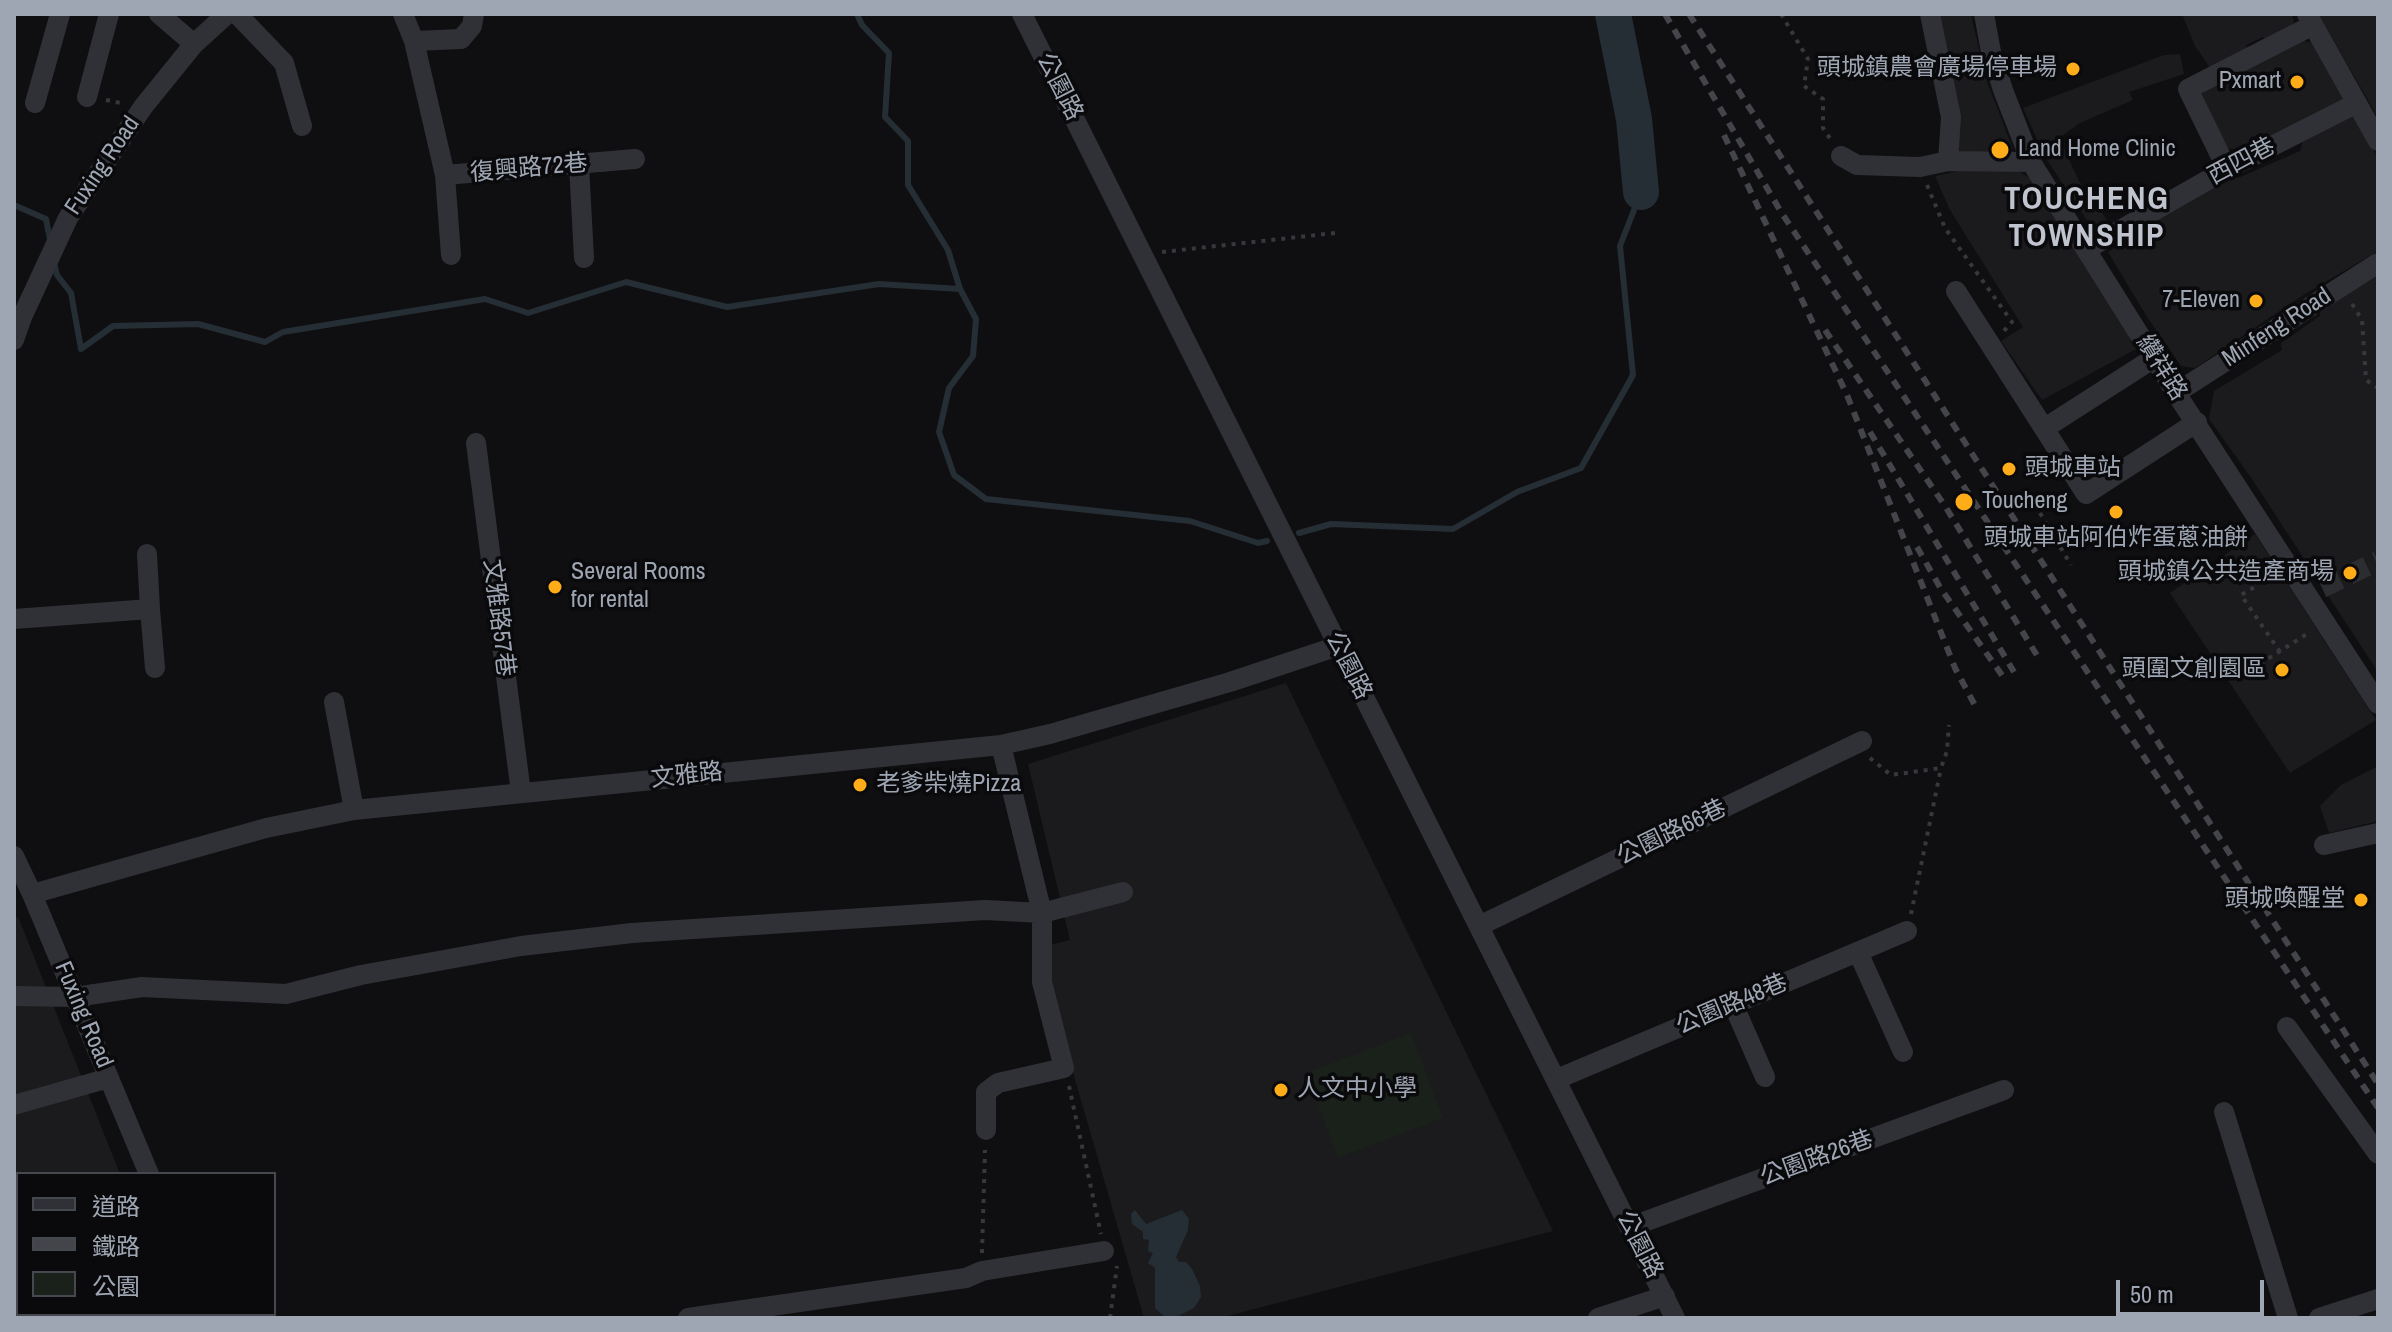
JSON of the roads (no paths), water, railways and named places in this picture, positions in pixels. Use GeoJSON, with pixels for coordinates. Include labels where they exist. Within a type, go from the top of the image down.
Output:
{"type":"FeatureCollection","features":[{"type":"Feature","properties":{"kind":"street"},"geometry":{"type":"LineString","coordinates":[[35,103],[60,14]]}},
{"type":"Feature","properties":{"kind":"street"},"geometry":{"type":"LineString","coordinates":[[87,97],[109,14]]}},
{"type":"Feature","properties":{"kind":"street"},"geometry":{"type":"LineString","coordinates":[[159,14],[194,44]]}},
{"type":"Feature","properties":{"kind":"street","name":"Fuxing Road"},"geometry":{"type":"LineString","coordinates":[[14,340],[68,218],[143,107],[194,44],[227,14]]}},
{"type":"Feature","properties":{"kind":"street"},"geometry":{"type":"LineString","coordinates":[[237,14],[284,63],[302,126]]}},
{"type":"Feature","properties":{"kind":"street","name":"復興路72巷"},"geometry":{"type":"LineString","coordinates":[[403,14],[414,41],[445,175],[635,159]]}},
{"type":"Feature","properties":{"kind":"street"},"geometry":{"type":"LineString","coordinates":[[414,41],[461,39],[472,26],[474,14]]}},
{"type":"Feature","properties":{"kind":"street","name":"公園路"},"geometry":{"type":"LineString","coordinates":[[1022,14],[1481,925],[1675,1318]]}},
{"type":"Feature","properties":{"kind":"street"},"geometry":{"type":"LineString","coordinates":[[1930,14],[1951,117],[1948,161]]}},
{"type":"Feature","properties":{"kind":"street","name":"纘祥路"},"geometry":{"type":"LineString","coordinates":[[1984,14],[1991,52],[2003,90],[2031,162],[2176,393],[2316,592],[2325,620],[2378,704]]}},
{"type":"Feature","properties":{"kind":"street"},"geometry":{"type":"LineString","coordinates":[[2227,169],[2188,89],[2310,20],[2378,141]]}},
{"type":"Feature","properties":{"kind":"street","name":"西四巷"},"geometry":{"type":"LineString","coordinates":[[2087,249],[2227,169],[2357,103]]}},
{"type":"Feature","properties":{"kind":"street"},"geometry":{"type":"LineString","coordinates":[[1841,156],[1857,165],[1920,167],[1948,161],[2031,162]]}},
{"type":"Feature","properties":{"kind":"street"},"geometry":{"type":"LineString","coordinates":[[579,165],[584,258]]}},
{"type":"Feature","properties":{"kind":"street"},"geometry":{"type":"LineString","coordinates":[[445,175],[451,255]]}},
{"type":"Feature","properties":{"kind":"street","name":"Minfeng Road"},"geometry":{"type":"LineString","coordinates":[[2176,393],[2378,263]]}},
{"type":"Feature","properties":{"kind":"street"},"geometry":{"type":"LineString","coordinates":[[1956,291],[2086,494],[2197,422]]}},
{"type":"Feature","properties":{"kind":"street"},"geometry":{"type":"LineString","coordinates":[[2045,428],[2154,358]]}},
{"type":"Feature","properties":{"kind":"street","name":"文雅路57巷"},"geometry":{"type":"LineString","coordinates":[[476,443],[521,793]]}},
{"type":"Feature","properties":{"kind":"street"},"geometry":{"type":"LineString","coordinates":[[147,554],[155,668]]}},
{"type":"Feature","properties":{"kind":"street"},"geometry":{"type":"LineString","coordinates":[[14,619],[150,609]]}},
{"type":"Feature","properties":{"kind":"street","name":"文雅路"},"geometry":{"type":"LineString","coordinates":[[32,894],[266,828],[354,810],[1001,745],[1230,682],[1338,646]]}},
{"type":"Feature","properties":{"kind":"street"},"geometry":{"type":"LineString","coordinates":[[334,702],[354,810]]}},
{"type":"Feature","properties":{"kind":"street","name":"公園路66巷"},"geometry":{"type":"LineString","coordinates":[[1481,925],[1862,741]]}},
{"type":"Feature","properties":{"kind":"street"},"geometry":{"type":"LineString","coordinates":[[986,1130],[986,1092],[998,1083],[1064,1068],[1042,982],[1042,913],[1001,745]]}},
{"type":"Feature","properties":{"kind":"street"},"geometry":{"type":"LineString","coordinates":[[2324,845],[2378,833]]}},
{"type":"Feature","properties":{"kind":"street","name":"Fuxing Road"},"geometry":{"type":"LineString","coordinates":[[14,856],[146,1172]]}},
{"type":"Feature","properties":{"kind":"street"},"geometry":{"type":"LineString","coordinates":[[14,996],[75,997],[142,987],[286,994],[361,975],[521,946],[632,933],[985,910],[1042,913],[1123,892]]}},
{"type":"Feature","properties":{"kind":"street","name":"公園路48巷"},"geometry":{"type":"LineString","coordinates":[[1557,1079],[1907,931]]}},
{"type":"Feature","properties":{"kind":"street"},"geometry":{"type":"LineString","coordinates":[[1858,952],[1903,1052]]}},
{"type":"Feature","properties":{"kind":"street"},"geometry":{"type":"LineString","coordinates":[[1733,1004],[1765,1077]]}},
{"type":"Feature","properties":{"kind":"street"},"geometry":{"type":"LineString","coordinates":[[2287,1027],[2378,1154]]}},
{"type":"Feature","properties":{"kind":"street"},"geometry":{"type":"LineString","coordinates":[[14,1105],[109,1078]]}},
{"type":"Feature","properties":{"kind":"street","name":"公園路26巷"},"geometry":{"type":"LineString","coordinates":[[1630,1227],[2004,1090]]}},
{"type":"Feature","properties":{"kind":"street"},"geometry":{"type":"LineString","coordinates":[[2224,1112],[2288,1318]]}},
{"type":"Feature","properties":{"kind":"street"},"geometry":{"type":"LineString","coordinates":[[690,1318],[966,1278],[982,1271],[1104,1251]]}},
{"type":"Feature","properties":{"kind":"street"},"geometry":{"type":"LineString","coordinates":[[1598,1318],[1665,1296]]}},
{"type":"Feature","properties":{"kind":"street"},"geometry":{"type":"LineString","coordinates":[[2319,1318],[2378,1299]]}},
{"type":"Feature","properties":{"kind":"waterway"},"geometry":{"type":"LineString","coordinates":[[857,14],[862,25],[889,53],[885,117],[908,141],[908,185],[948,250],[960,289]]}},
{"type":"Feature","properties":{"kind":"waterway"},"geometry":{"type":"LineString","coordinates":[[1613,14],[1634,119],[1641,192]]}},
{"type":"Feature","properties":{"kind":"waterway"},"geometry":{"type":"LineString","coordinates":[[1299,533],[1331,524],[1453,529],[1517,492],[1581,468],[1633,375],[1620,246],[1641,192]]}},
{"type":"Feature","properties":{"kind":"waterway"},"geometry":{"type":"LineString","coordinates":[[14,205],[46,219],[50,240]]}},
{"type":"Feature","properties":{"kind":"waterway"},"geometry":{"type":"LineString","coordinates":[[54,263],[57,275],[71,293],[81,349],[113,326],[198,324],[265,342],[283,332],[485,299],[528,313],[626,282],[727,307],[879,284],[960,289],[976,319],[973,356],[949,388],[939,432],[954,475],[986,499],[1190,521],[1258,543],[1267,541]]}},
{"type":"Feature","properties":{"kind":"tunnel"},"geometry":{"type":"LineString","coordinates":[[2322,588],[2378,561]]}},
{"type":"Feature","properties":{"kind":"railway"},"geometry":{"type":"LineString","coordinates":[[1665,14],[1781,212],[2378,1108]]}},
{"type":"Feature","properties":{"kind":"railway"},"geometry":{"type":"LineString","coordinates":[[1689,14],[2378,1084]]}},
{"type":"Feature","properties":{"kind":"railway"},"geometry":{"type":"LineString","coordinates":[[1724,135],[1847,395],[1955,668],[1978,711]]}},
{"type":"Feature","properties":{"kind":"railway"},"geometry":{"type":"LineString","coordinates":[[1825,330],[1945,506],[2038,657]]}},
{"type":"Feature","properties":{"kind":"railway"},"geometry":{"type":"LineString","coordinates":[[1870,432],[2014,672]]}},
{"type":"Feature","properties":{"kind":"railway"},"geometry":{"type":"LineString","coordinates":[[1917,547],[1941,589],[2004,678]]}},
{"type":"Feature","properties":{"kind":"place","name":"頭城鎮農會廣場停車場"},"geometry":{"type":"Point","coordinates":[2073,69]}},
{"type":"Feature","properties":{"kind":"place","name":"Pxmart"},"geometry":{"type":"Point","coordinates":[2297,82]}},
{"type":"Feature","properties":{"kind":"place","name":"Land Home Clinic"},"geometry":{"type":"Point","coordinates":[2000,150]}},
{"type":"Feature","properties":{"kind":"place","name":"7-Eleven"},"geometry":{"type":"Point","coordinates":[2256,301]}},
{"type":"Feature","properties":{"kind":"place","name":"頭城車站"},"geometry":{"type":"Point","coordinates":[2009,469]}},
{"type":"Feature","properties":{"kind":"place","name":"Toucheng"},"geometry":{"type":"Point","coordinates":[1964,502]}},
{"type":"Feature","properties":{"kind":"place","name":"頭城車站阿伯炸蛋蔥油餅"},"geometry":{"type":"Point","coordinates":[2116,512]}},
{"type":"Feature","properties":{"kind":"place","name":"頭城鎮公共造產商場"},"geometry":{"type":"Point","coordinates":[2350,573]}},
{"type":"Feature","properties":{"kind":"place","name":"Several Rooms for rental"},"geometry":{"type":"Point","coordinates":[555,587]}},
{"type":"Feature","properties":{"kind":"place","name":"頭圍文創園區"},"geometry":{"type":"Point","coordinates":[2282,670]}},
{"type":"Feature","properties":{"kind":"place","name":"老爹柴燒Pizza"},"geometry":{"type":"Point","coordinates":[860,785]}},
{"type":"Feature","properties":{"kind":"place","name":"頭城喚醒堂"},"geometry":{"type":"Point","coordinates":[2361,900]}},
{"type":"Feature","properties":{"kind":"place","name":"人文中小學"},"geometry":{"type":"Point","coordinates":[1281,1090]}},
{"type":"Feature","properties":{"kind":"district","name":"TOUCHENG TOWNSHIP"},"geometry":{"type":"Point","coordinates":[2087,218]}}]}
